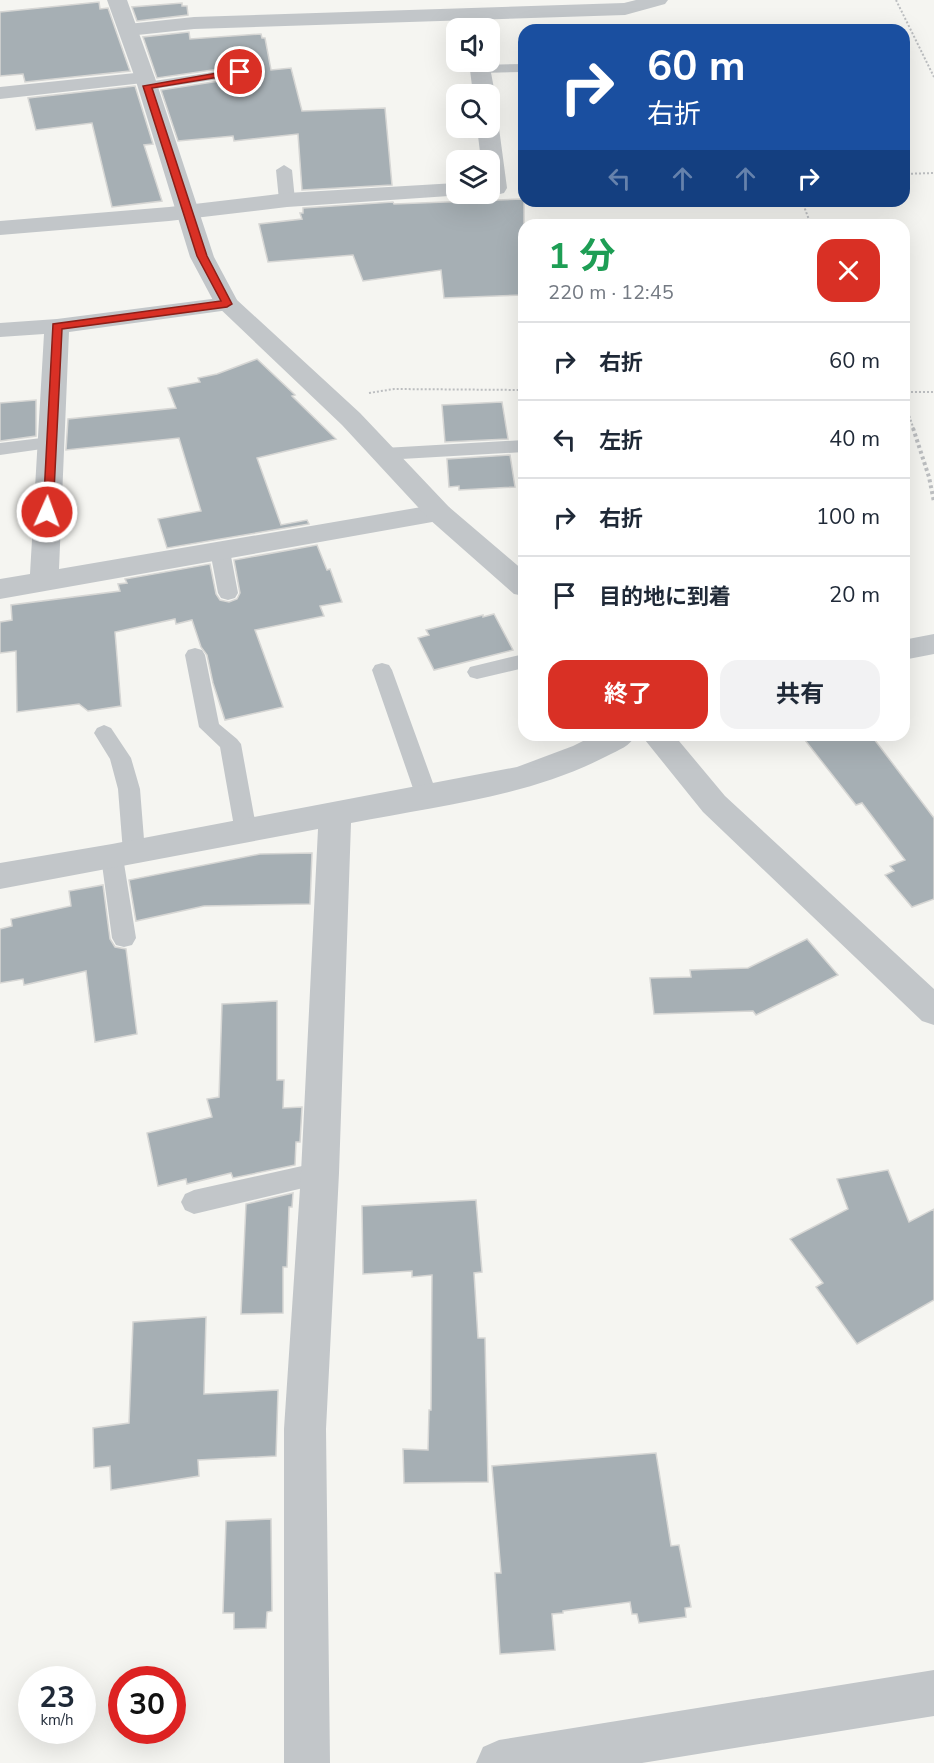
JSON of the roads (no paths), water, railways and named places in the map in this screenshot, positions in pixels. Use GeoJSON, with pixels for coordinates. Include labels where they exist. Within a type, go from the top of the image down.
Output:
{"type":"FeatureCollection","features":[{"type":"Feature","properties":{"kind":"street"},"geometry":{"type":"LineString","coordinates":[[117,0],[202,256],[227,304],[334,404],[439,513],[518,582]]}},
{"type":"Feature","properties":{"kind":"street"},"geometry":{"type":"LineString","coordinates":[[128,30],[194,23],[625,9],[658,0]]}},
{"type":"Feature","properties":{"kind":"street"},"geometry":{"type":"LineString","coordinates":[[0,93],[146,82]]}},
{"type":"Feature","properties":{"kind":"street"},"geometry":{"type":"LineString","coordinates":[[0,228],[287,200],[446,191]]}},
{"type":"Feature","properties":{"kind":"street"},"geometry":{"type":"LineString","coordinates":[[0,330],[57,326],[227,304]]}},
{"type":"Feature","properties":{"kind":"street"},"geometry":{"type":"LineString","coordinates":[[44,581],[57,326]]}},
{"type":"Feature","properties":{"kind":"street"},"geometry":{"type":"LineString","coordinates":[[0,589],[439,513]]}},
{"type":"Feature","properties":{"kind":"street"},"geometry":{"type":"LineString","coordinates":[[910,649],[934,644]]}},
{"type":"Feature","properties":{"kind":"street"},"geometry":{"type":"LineString","coordinates":[[0,876],[246,832],[521,778],[584,754],[609,741]]}},
{"type":"Feature","properties":{"kind":"street"},"geometry":{"type":"LineString","coordinates":[[662,741],[714,804],[934,1011]]}},
{"type":"Feature","properties":{"kind":"street"},"geometry":{"type":"LineString","coordinates":[[308,1763],[305,1429],[320,1173],[335,815]]}},
{"type":"Feature","properties":{"kind":"street"},"geometry":{"type":"LineString","coordinates":[[499,1763],[934,1693]]}},
{"type":"Feature","properties":{"kind":"lane"},"geometry":{"type":"LineString","coordinates":[[500,66],[518,68]]}},
{"type":"Feature","properties":{"kind":"lane"},"geometry":{"type":"LineString","coordinates":[[146,82],[240,72]]}},
{"type":"Feature","properties":{"kind":"lane"},"geometry":{"type":"LineString","coordinates":[[284,170],[287,200]]}},
{"type":"Feature","properties":{"kind":"lane"},"geometry":{"type":"LineString","coordinates":[[0,449],[50,443]]}},
{"type":"Feature","properties":{"kind":"lane"},"geometry":{"type":"LineString","coordinates":[[384,454],[518,446]]}},
{"type":"Feature","properties":{"kind":"lane"},"geometry":{"type":"LineString","coordinates":[[220,551],[228,593]]}},
{"type":"Feature","properties":{"kind":"lane"},"geometry":{"type":"LineString","coordinates":[[195,655],[209,727],[230,744],[246,832]]}},
{"type":"Feature","properties":{"kind":"lane"},"geometry":{"type":"LineString","coordinates":[[477,672],[518,662]]}},
{"type":"Feature","properties":{"kind":"lane"},"geometry":{"type":"LineString","coordinates":[[382,670],[427,797]]}},
{"type":"Feature","properties":{"kind":"lane"},"geometry":{"type":"LineString","coordinates":[[104,732],[120,758],[129,789],[123,854],[124,938]]}},
{"type":"Feature","properties":{"kind":"lane"},"geometry":{"type":"LineString","coordinates":[[194,1202],[320,1173]]}}]}
